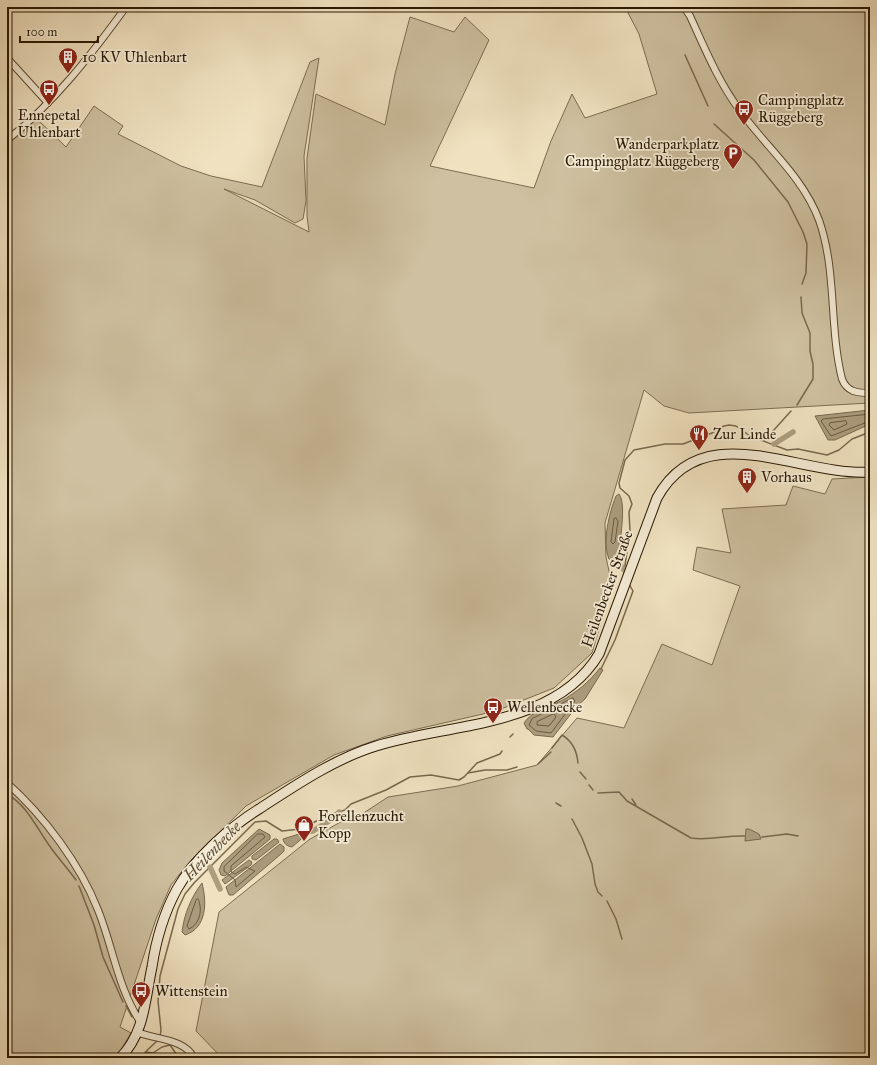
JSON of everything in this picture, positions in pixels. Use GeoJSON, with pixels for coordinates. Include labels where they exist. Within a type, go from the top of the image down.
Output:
{"type":"FeatureCollection","features":[{"type":"Feature","properties":{"kind":"main road","name":"Heilenbecker Straße"},"geometry":{"type":"LineString","coordinates":[[120,1058],[137,1032],[141,1023],[146,1006],[155,948],[171,901],[185,877],[197,862],[228,833],[257,810],[301,782],[361,752],[385,744],[508,716],[558,696],[574,684],[593,664],[605,641],[647,520],[660,492],[674,477],[698,460],[721,454],[746,454],[846,473],[870,472]]}},
{"type":"Feature","properties":{"kind":"street"},"geometry":{"type":"LineString","coordinates":[[7,140],[48,103],[99,44],[126,7]]}},
{"type":"Feature","properties":{"kind":"street"},"geometry":{"type":"LineString","coordinates":[[684,7],[690,16],[727,92],[751,125],[794,176],[812,204],[819,220],[829,258],[842,378],[846,388],[852,391],[870,394]]}},
{"type":"Feature","properties":{"kind":"street"},"geometry":{"type":"LineString","coordinates":[[7,58],[48,103]]}},
{"type":"Feature","properties":{"kind":"street"},"geometry":{"type":"LineString","coordinates":[[7,783],[45,822],[89,890],[98,911],[110,951],[133,1011],[141,1023]]}},
{"type":"Feature","properties":{"kind":"street"},"geometry":{"type":"LineString","coordinates":[[137,1032],[154,1038],[163,1039],[188,1049],[194,1058]]}},
{"type":"Feature","properties":{"kind":"shaded area"},"geometry":{"type":"Polygon","coordinates":[[[625,7],[681,7],[689,17],[713,71],[730,102],[739,114],[686,7],[870,7],[870,403],[689,413],[664,406],[644,390],[605,523],[606,557],[612,585],[592,653],[554,688],[496,711],[387,736],[334,755],[246,806],[191,860],[171,885],[156,919],[120,1027],[131,1033],[116,1058],[7,1058],[7,144],[36,118],[66,147],[94,106],[123,126],[118,134],[181,166],[211,176],[262,187],[310,62],[319,58],[304,156],[306,201],[303,219],[295,223],[255,200],[224,189],[309,232],[307,216],[307,158],[316,94],[385,125],[395,74],[410,17],[454,32],[465,17],[489,40],[430,166],[534,188],[551,141],[572,94],[585,118],[657,94],[639,34],[625,7]]]}},
{"type":"Feature","properties":{"kind":"shaded area"},"geometry":{"type":"Polygon","coordinates":[[[870,477],[870,1058],[222,1058],[196,1031],[219,912],[310,839],[346,819],[353,820],[388,797],[458,786],[537,765],[577,718],[624,728],[662,644],[712,665],[740,586],[693,570],[697,547],[731,553],[722,509],[786,505],[793,486],[825,494],[832,479],[870,477]]]}},
{"type":"Feature","properties":{"kind":"water"},"geometry":{"type":"Polygon","coordinates":[[[870,410],[870,424],[835,440],[828,440],[815,416],[870,410]]]}},
{"type":"Feature","properties":{"kind":"water"},"geometry":{"type":"Polygon","coordinates":[[[619,494],[623,515],[619,556],[617,560],[613,561],[609,559],[607,552],[606,536],[611,511],[616,496],[619,494]]]}},
{"type":"Feature","properties":{"kind":"water"},"geometry":{"type":"Polygon","coordinates":[[[600,668],[603,670],[585,699],[577,706],[553,737],[534,735],[527,729],[524,723],[531,715],[561,701],[572,694],[592,678],[600,668]]]}},
{"type":"Feature","properties":{"kind":"water"},"geometry":{"type":"Polygon","coordinates":[[[259,829],[270,835],[270,839],[225,876],[221,875],[219,870],[222,863],[259,829]]]}},
{"type":"Feature","properties":{"kind":"water"},"geometry":{"type":"Polygon","coordinates":[[[746,829],[759,834],[761,839],[745,841],[746,829]]]}},
{"type":"Feature","properties":{"kind":"water"},"geometry":{"type":"Polygon","coordinates":[[[312,830],[314,832],[306,835],[292,847],[283,841],[283,839],[312,830]]]}},
{"type":"Feature","properties":{"kind":"water"},"geometry":{"type":"Polygon","coordinates":[[[274,839],[277,839],[279,842],[256,860],[252,859],[252,856],[274,839]]]}},
{"type":"Feature","properties":{"kind":"water"},"geometry":{"type":"Polygon","coordinates":[[[280,844],[284,847],[284,851],[281,854],[233,895],[229,895],[226,887],[280,844]]]}},
{"type":"Feature","properties":{"kind":"water"},"geometry":{"type":"Polygon","coordinates":[[[249,860],[252,862],[251,865],[225,884],[222,880],[249,860]]]}},
{"type":"Feature","properties":{"kind":"water"},"geometry":{"type":"Polygon","coordinates":[[[202,883],[205,898],[204,914],[198,927],[185,935],[182,932],[184,919],[191,900],[202,883]]]}},
{"type":"Feature","properties":{"kind":"waterway"},"geometry":{"type":"LineString","coordinates":[[685,55],[708,106]]}},
{"type":"Feature","properties":{"kind":"waterway"},"geometry":{"type":"LineString","coordinates":[[714,124],[754,160],[788,202],[803,232],[807,244],[806,273],[802,284]]}},
{"type":"Feature","properties":{"kind":"waterway"},"geometry":{"type":"LineString","coordinates":[[797,405],[813,379],[810,333],[802,313],[801,297]]}},
{"type":"Feature","properties":{"kind":"waterway"},"geometry":{"type":"LineString","coordinates":[[764,441],[791,411]]}},
{"type":"Feature","properties":{"kind":"waterway","name":"Heilenbecke"},"geometry":{"type":"LineString","coordinates":[[623,579],[630,531],[629,512],[632,504],[629,496],[620,488],[619,483],[625,460],[634,450],[665,444],[683,444],[729,425],[736,426],[750,436],[787,450],[798,449],[827,455],[839,450],[852,439],[870,432]]}},
{"type":"Feature","properties":{"kind":"waterway"},"geometry":{"type":"LineString","coordinates":[[774,444],[793,432]]}},
{"type":"Feature","properties":{"kind":"waterway","name":"Heilenbecke"},"geometry":{"type":"LineString","coordinates":[[601,669],[615,640],[633,591],[629,584]]}},
{"type":"Feature","properties":{"kind":"waterway","name":"Heilenbecke"},"geometry":{"type":"LineString","coordinates":[[510,737],[513,734]]}},
{"type":"Feature","properties":{"kind":"waterway"},"geometry":{"type":"LineString","coordinates":[[552,748],[562,735],[569,740],[576,754],[578,763]]}},
{"type":"Feature","properties":{"kind":"waterway","name":"Heilenbecke"},"geometry":{"type":"LineString","coordinates":[[160,1037],[161,1030],[158,1001],[160,976],[178,909],[185,894],[194,883],[255,822],[266,821],[282,831],[301,829],[326,816],[345,810],[351,804],[386,790],[410,777],[431,775],[459,780],[464,777],[477,763],[500,754],[502,751]]}},
{"type":"Feature","properties":{"kind":"waterway"},"geometry":{"type":"LineString","coordinates":[[538,764],[551,752]]}},
{"type":"Feature","properties":{"kind":"waterway"},"geometry":{"type":"LineString","coordinates":[[468,773],[485,770],[507,770],[517,767]]}},
{"type":"Feature","properties":{"kind":"waterway"},"geometry":{"type":"LineString","coordinates":[[580,772],[586,779]]}},
{"type":"Feature","properties":{"kind":"waterway"},"geometry":{"type":"LineString","coordinates":[[589,785],[593,790]]}},
{"type":"Feature","properties":{"kind":"waterway"},"geometry":{"type":"LineString","coordinates":[[598,793],[619,792],[627,801],[691,838],[704,839],[745,836]]}},
{"type":"Feature","properties":{"kind":"waterway"},"geometry":{"type":"LineString","coordinates":[[7,794],[21,805],[32,818],[51,848],[76,880]]}},
{"type":"Feature","properties":{"kind":"waterway"},"geometry":{"type":"LineString","coordinates":[[632,799],[636,805]]}},
{"type":"Feature","properties":{"kind":"waterway"},"geometry":{"type":"LineString","coordinates":[[556,803],[561,806]]}},
{"type":"Feature","properties":{"kind":"waterway"},"geometry":{"type":"LineString","coordinates":[[313,831],[337,816],[339,812]]}},
{"type":"Feature","properties":{"kind":"waterway"},"geometry":{"type":"LineString","coordinates":[[572,819],[582,838],[592,864],[595,884],[598,892],[602,896]]}},
{"type":"Feature","properties":{"kind":"waterway"},"geometry":{"type":"LineString","coordinates":[[762,837],[787,834],[798,836]]}},
{"type":"Feature","properties":{"kind":"waterway"},"geometry":{"type":"LineString","coordinates":[[210,867],[220,889]]}},
{"type":"Feature","properties":{"kind":"waterway"},"geometry":{"type":"LineString","coordinates":[[79,886],[94,925],[103,957],[123,1002]]}},
{"type":"Feature","properties":{"kind":"waterway"},"geometry":{"type":"LineString","coordinates":[[607,901],[616,919],[622,939]]}},
{"type":"Feature","properties":{"kind":"waterway"},"geometry":{"type":"LineString","coordinates":[[126,1006],[132,1017]]}},
{"type":"Feature","properties":{"kind":"waterway","name":"Heilenbecke"},"geometry":{"type":"LineString","coordinates":[[139,1058],[158,1040]]}},
{"type":"Feature","properties":{"kind":"waterway"},"geometry":{"type":"LineString","coordinates":[[146,1052],[153,1053],[162,1047],[170,1045],[179,1058]]}},
{"type":"Feature","properties":{"kind":"place","name":"10 KV Uhlenbart"},"geometry":{"type":"Point","coordinates":[68,74]}},
{"type":"Feature","properties":{"kind":"place","name":"Ennepetal Uhlenbart"},"geometry":{"type":"Point","coordinates":[49,106]}},
{"type":"Feature","properties":{"kind":"place","name":"Campingplatz Rüggeberg"},"geometry":{"type":"Point","coordinates":[744,126]}},
{"type":"Feature","properties":{"kind":"place","name":"Wanderparkplatz Campingplatz Rüggeberg"},"geometry":{"type":"Point","coordinates":[733,170]}},
{"type":"Feature","properties":{"kind":"place","name":"Zur Linde"},"geometry":{"type":"Point","coordinates":[699,451]}},
{"type":"Feature","properties":{"kind":"place","name":"Vorhaus"},"geometry":{"type":"Point","coordinates":[747,494]}},
{"type":"Feature","properties":{"kind":"place","name":"Wellenbecke"},"geometry":{"type":"Point","coordinates":[493,724]}},
{"type":"Feature","properties":{"kind":"place","name":"Forellenzucht Kopp"},"geometry":{"type":"Point","coordinates":[304,842]}},
{"type":"Feature","properties":{"kind":"place","name":"Wittenstein"},"geometry":{"type":"Point","coordinates":[141,1008]}}]}
